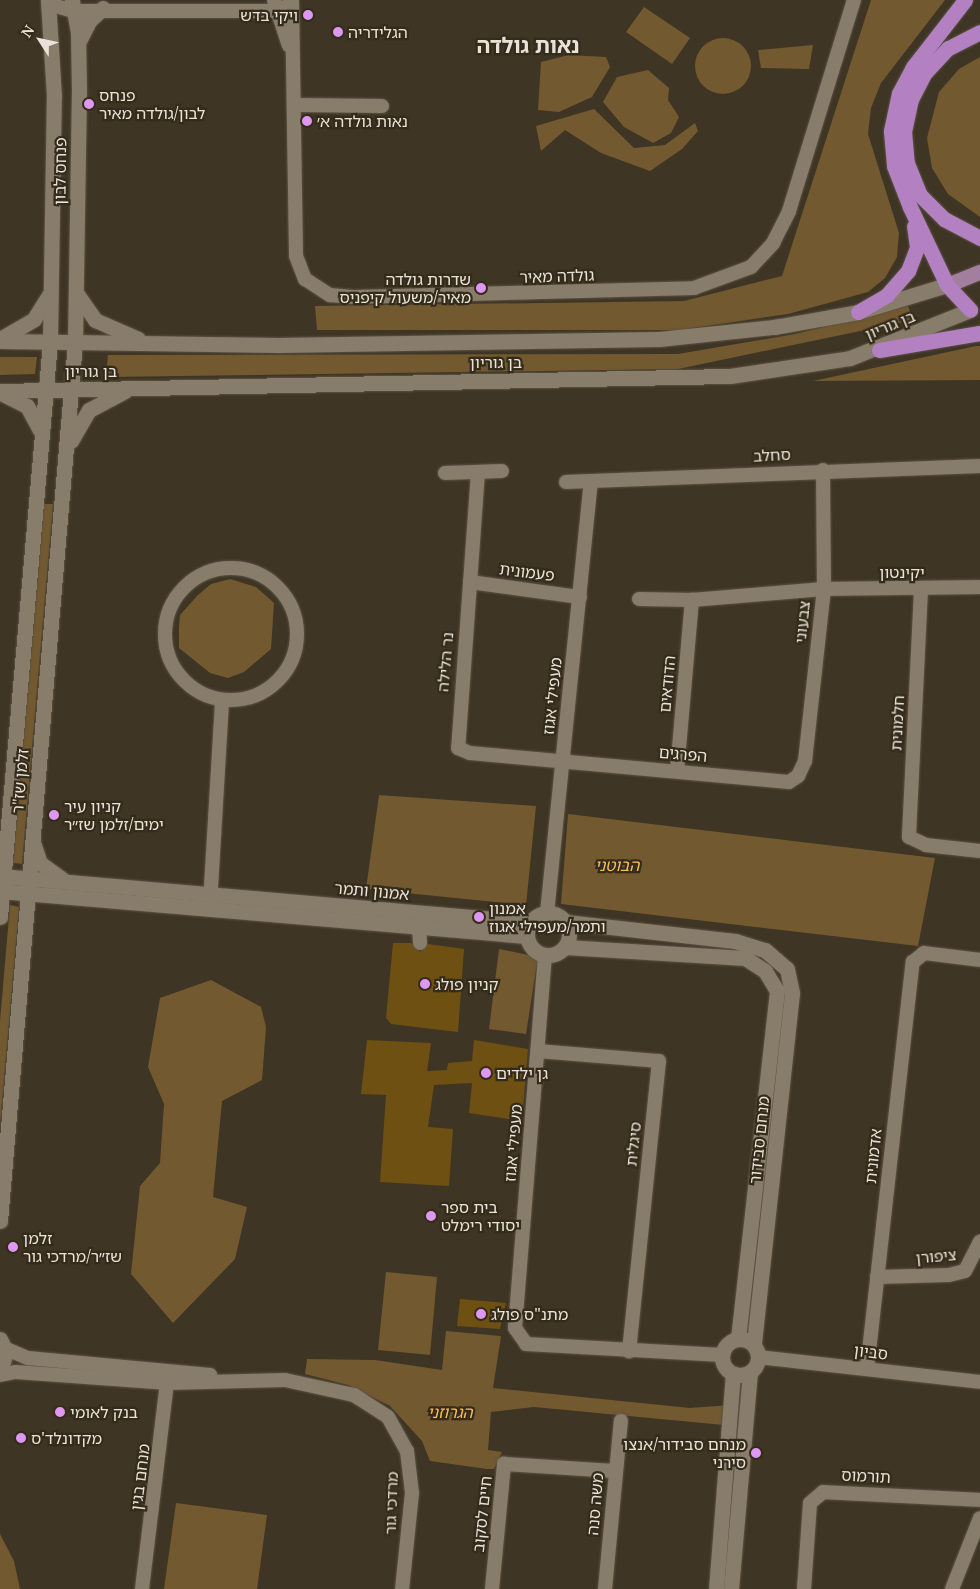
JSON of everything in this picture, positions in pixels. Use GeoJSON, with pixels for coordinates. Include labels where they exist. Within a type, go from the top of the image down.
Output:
{"type":"FeatureCollection","features":[{"type":"Feature","properties":{"kind":"highway"},"geometry":{"type":"LineString","coordinates":[[965,0],[913,67],[893,110],[894,166],[910,208],[947,285],[975,308]]}},
{"type":"Feature","properties":{"kind":"highway"},"geometry":{"type":"LineString","coordinates":[[980,32],[948,48],[924,74],[911,99],[904,131],[907,163],[920,195],[944,219],[980,238]]}},
{"type":"Feature","properties":{"kind":"highway"},"geometry":{"type":"LineString","coordinates":[[858,312],[887,296],[911,265],[917,247],[910,208]]}},
{"type":"Feature","properties":{"kind":"highway"},"geometry":{"type":"LineString","coordinates":[[879,350],[980,333]]}},
{"type":"Feature","properties":{"kind":"main road"},"geometry":{"type":"LineString","coordinates":[[947,285],[980,272]]}},
{"type":"Feature","properties":{"kind":"street","name":"גולדה מאיר"},"geometry":{"type":"LineString","coordinates":[[53,2],[103,8],[151,5],[274,5],[292,2],[292,54],[296,105],[296,256],[305,279],[330,295],[480,296],[694,288],[751,267],[773,243],[788,211],[854,0]]}},
{"type":"Feature","properties":{"kind":"street","name":"פנחס לבון"},"geometry":{"type":"LineString","coordinates":[[50,342],[54,96],[53,2]]}},
{"type":"Feature","properties":{"kind":"street","name":"פנחס לבון"},"geometry":{"type":"LineString","coordinates":[[73,5],[78,45],[75,344]]}},
{"type":"Feature","properties":{"kind":"street","name":"גולדה מאיר"},"geometry":{"type":"LineString","coordinates":[[274,5],[292,54]]}},
{"type":"Feature","properties":{"kind":"street"},"geometry":{"type":"LineString","coordinates":[[78,45],[85,27],[103,8]]}},
{"type":"Feature","properties":{"kind":"street"},"geometry":{"type":"LineString","coordinates":[[296,105],[382,106]]}},
{"type":"Feature","properties":{"kind":"street","name":"בן גוריון"},"geometry":{"type":"LineString","coordinates":[[0,340],[75,344],[156,344],[659,339],[774,327],[858,312],[947,285]]}},
{"type":"Feature","properties":{"kind":"street"},"geometry":{"type":"LineString","coordinates":[[0,340],[34,319],[52,289]]}},
{"type":"Feature","properties":{"kind":"street"},"geometry":{"type":"LineString","coordinates":[[77,294],[86,312],[108,329],[156,344]]}},
{"type":"Feature","properties":{"kind":"street","name":"בן גוריון"},"geometry":{"type":"LineString","coordinates":[[0,392],[45,388],[132,389],[358,380],[692,378],[782,370],[879,350],[975,308]]}},
{"type":"Feature","properties":{"kind":"street","name":"זלמן שז\"ר"},"geometry":{"type":"LineString","coordinates":[[0,917],[50,342]]}},
{"type":"Feature","properties":{"kind":"street","name":"זלמן שז\"ר"},"geometry":{"type":"LineString","coordinates":[[0,1221],[75,344]]}},
{"type":"Feature","properties":{"kind":"street"},"geometry":{"type":"LineString","coordinates":[[66,454],[89,410],[132,389]]}},
{"type":"Feature","properties":{"kind":"street"},"geometry":{"type":"LineString","coordinates":[[0,392],[18,399],[34,412],[41,437]]}},
{"type":"Feature","properties":{"kind":"street","name":"סחלב"},"geometry":{"type":"LineString","coordinates":[[566,482],[823,470],[980,466]]}},
{"type":"Feature","properties":{"kind":"street","name":"צבעוני"},"geometry":{"type":"LineString","coordinates":[[798,776],[805,760],[824,589],[823,470]]}},
{"type":"Feature","properties":{"kind":"street"},"geometry":{"type":"LineString","coordinates":[[445,473],[502,471]]}},
{"type":"Feature","properties":{"kind":"street","name":"נר הלילה"},"geometry":{"type":"LineString","coordinates":[[478,472],[458,748],[470,753],[563,762]]}},
{"type":"Feature","properties":{"kind":"street","name":"מעפילי אגוז"},"geometry":{"type":"LineString","coordinates":[[547,913],[591,482]]}},
{"type":"Feature","properties":{"kind":"street"},"geometry":{"type":"LineString","coordinates":[[238,568],[270,580],[286,597],[297,625],[296,648],[288,667],[274,685],[240,700],[222,700],[200,693],[173,667],[166,645],[167,619],[176,598],[189,583],[208,572],[238,568]]}},
{"type":"Feature","properties":{"kind":"street","name":"פעמונית"},"geometry":{"type":"LineString","coordinates":[[470,582],[580,596]]}},
{"type":"Feature","properties":{"kind":"street","name":"יקינטון"},"geometry":{"type":"LineString","coordinates":[[824,589],[921,590],[980,587]]}},
{"type":"Feature","properties":{"kind":"street"},"geometry":{"type":"LineString","coordinates":[[639,599],[692,600],[824,589]]}},
{"type":"Feature","properties":{"kind":"street","name":"חלמונית"},"geometry":{"type":"LineString","coordinates":[[921,590],[909,837],[926,845],[980,851]]}},
{"type":"Feature","properties":{"kind":"street","name":"הדודאים"},"geometry":{"type":"LineString","coordinates":[[677,771],[692,600]]}},
{"type":"Feature","properties":{"kind":"street"},"geometry":{"type":"LineString","coordinates":[[210,909],[222,700]]}},
{"type":"Feature","properties":{"kind":"street","name":"הפרגים"},"geometry":{"type":"LineString","coordinates":[[563,762],[789,782],[798,776]]}},
{"type":"Feature","properties":{"kind":"street"},"geometry":{"type":"LineString","coordinates":[[0,827],[9,808]]}},
{"type":"Feature","properties":{"kind":"street"},"geometry":{"type":"LineString","coordinates":[[32,839],[40,863],[68,882]]}},
{"type":"Feature","properties":{"kind":"street","name":"אמנון ותמר"},"geometry":{"type":"LineString","coordinates":[[2,884],[29,886],[68,882],[211,894],[528,929]]}},
{"type":"Feature","properties":{"kind":"street","name":"אמנון ותמר"},"geometry":{"type":"LineString","coordinates":[[29,886],[61,897],[210,909],[419,935],[528,929]]}},
{"type":"Feature","properties":{"kind":"street"},"geometry":{"type":"LineString","coordinates":[[25,932],[43,903],[61,897]]}},
{"type":"Feature","properties":{"kind":"street"},"geometry":{"type":"LineString","coordinates":[[547,913],[566,922],[569,932],[565,946],[545,955],[532,949],[528,929],[547,913]]}},
{"type":"Feature","properties":{"kind":"street","name":"מנחם סבידור"},"geometry":{"type":"LineString","coordinates":[[566,922],[735,941],[765,950],[787,969],[792,993],[756,1351]]}},
{"type":"Feature","properties":{"kind":"street","name":"מנחם סבידור"},"geometry":{"type":"LineString","coordinates":[[565,946],[745,958],[756,963],[777,991],[738,1339]]}},
{"type":"Feature","properties":{"kind":"street","name":"אדמונית"},"geometry":{"type":"LineString","coordinates":[[866,1369],[913,962],[924,953],[980,960]]}},
{"type":"Feature","properties":{"kind":"street","name":"מעפילי אגוז"},"geometry":{"type":"LineString","coordinates":[[545,955],[539,1051],[515,1328],[526,1344],[722,1355]]}},
{"type":"Feature","properties":{"kind":"street","name":"סיגלית"},"geometry":{"type":"LineString","coordinates":[[539,1051],[658,1061],[630,1351]]}},
{"type":"Feature","properties":{"kind":"street","name":"ציפורן"},"geometry":{"type":"LineString","coordinates":[[877,1277],[965,1271],[980,1242]]}},
{"type":"Feature","properties":{"kind":"street"},"geometry":{"type":"LineString","coordinates":[[731,1589],[750,1372],[756,1351],[738,1339],[728,1344],[722,1355],[724,1366],[733,1374],[750,1372]]}},
{"type":"Feature","properties":{"kind":"street"},"geometry":{"type":"LineString","coordinates":[[0,1374],[5,1362],[2,1344]]}},
{"type":"Feature","properties":{"kind":"street","name":"מרדכי גור"},"geometry":{"type":"LineString","coordinates":[[2,1344],[28,1358],[168,1376]]}},
{"type":"Feature","properties":{"kind":"street","name":"סביון"},"geometry":{"type":"LineString","coordinates":[[756,1351],[866,1369],[980,1382]]}},
{"type":"Feature","properties":{"kind":"street","name":"מרדכי גור"},"geometry":{"type":"LineString","coordinates":[[0,1374],[16,1372],[168,1376],[252,1381],[285,1380],[354,1395],[388,1417],[401,1434],[411,1470],[412,1493],[402,1589]]}},
{"type":"Feature","properties":{"kind":"street"},"geometry":{"type":"LineString","coordinates":[[716,1589],[733,1374]]}},
{"type":"Feature","properties":{"kind":"street","name":"מנחם בגין"},"geometry":{"type":"LineString","coordinates":[[142,1589],[168,1376]]}},
{"type":"Feature","properties":{"kind":"street","name":"משה סנה"},"geometry":{"type":"LineString","coordinates":[[605,1589],[621,1421]]}},
{"type":"Feature","properties":{"kind":"street","name":"חיים לסקוב"},"geometry":{"type":"LineString","coordinates":[[492,1589],[504,1464],[615,1471]]}},
{"type":"Feature","properties":{"kind":"street","name":"תורמוס"},"geometry":{"type":"LineString","coordinates":[[804,1589],[810,1503],[823,1492],[980,1500]]}},
{"type":"Feature","properties":{"kind":"street"},"geometry":{"type":"LineString","coordinates":[[952,1589],[980,1518]]}},
{"type":"Feature","properties":{"kind":"green space"},"geometry":{"type":"Polygon","coordinates":[[[871,0],[945,0],[881,83],[871,108],[868,134],[899,233],[897,257],[885,278],[868,292],[788,314],[679,330],[317,330],[315,306],[684,301],[782,276],[871,0]]]}},
{"type":"Feature","properties":{"kind":"green space"},"geometry":{"type":"Polygon","coordinates":[[[644,7],[690,38],[672,64],[626,32],[644,7]]]}},
{"type":"Feature","properties":{"kind":"green space"},"geometry":{"type":"Polygon","coordinates":[[[723,38],[738,43],[746,51],[751,66],[746,81],[738,89],[723,94],[708,89],[700,81],[695,66],[700,51],[708,43],[723,38]]]}},
{"type":"Feature","properties":{"kind":"green space"},"geometry":{"type":"Polygon","coordinates":[[[813,45],[809,69],[761,68],[758,50],[813,45]]]}},
{"type":"Feature","properties":{"kind":"green space"},"geometry":{"type":"Polygon","coordinates":[[[569,55],[606,57],[610,67],[592,97],[559,112],[538,110],[541,62],[569,55]]]}},
{"type":"Feature","properties":{"kind":"green space"},"geometry":{"type":"Polygon","coordinates":[[[980,57],[980,217],[948,194],[932,168],[927,138],[939,92],[959,69],[980,57]]]}},
{"type":"Feature","properties":{"kind":"green space"},"geometry":{"type":"Polygon","coordinates":[[[648,70],[669,88],[668,100],[679,117],[671,133],[653,143],[624,127],[603,102],[617,77],[648,70]]]}},
{"type":"Feature","properties":{"kind":"green space"},"geometry":{"type":"Polygon","coordinates":[[[594,109],[634,148],[665,145],[695,123],[698,131],[682,149],[650,171],[601,153],[565,130],[541,151],[536,126],[594,109]]]}},
{"type":"Feature","properties":{"kind":"green space"},"geometry":{"type":"Polygon","coordinates":[[[908,306],[913,320],[678,369],[106,377],[108,355],[678,354],[795,334],[908,306]]]}},
{"type":"Feature","properties":{"kind":"green space"},"geometry":{"type":"Polygon","coordinates":[[[980,346],[980,380],[813,381],[980,346]]]}},
{"type":"Feature","properties":{"kind":"green space"},"geometry":{"type":"Polygon","coordinates":[[[0,357],[37,357],[35,374],[0,375],[0,357]]]}},
{"type":"Feature","properties":{"kind":"green space"},"geometry":{"type":"Polygon","coordinates":[[[44,504],[53,504],[22,864],[13,863],[44,504]]]}},
{"type":"Feature","properties":{"kind":"green space"},"geometry":{"type":"Polygon","coordinates":[[[230,579],[256,587],[274,603],[271,649],[244,672],[228,678],[210,673],[179,648],[179,627],[180,615],[198,595],[211,584],[230,579]]]}},
{"type":"Feature","properties":{"kind":"green space"},"geometry":{"type":"Polygon","coordinates":[[[379,795],[536,806],[526,905],[366,889],[379,795]]]}},
{"type":"Feature","properties":{"kind":"green space","name":"הבוטני"},"geometry":{"type":"Polygon","coordinates":[[[568,814],[935,858],[918,946],[561,904],[568,814]]]}},
{"type":"Feature","properties":{"kind":"green space"},"geometry":{"type":"Polygon","coordinates":[[[10,905],[19,907],[0,1125],[0,1021],[10,905]]]}},
{"type":"Feature","properties":{"kind":"green space"},"geometry":{"type":"Polygon","coordinates":[[[499,949],[538,957],[526,1034],[489,1029],[499,949]]]}},
{"type":"Feature","properties":{"kind":"green space"},"geometry":{"type":"Polygon","coordinates":[[[211,980],[261,1007],[266,1027],[262,1080],[222,1101],[213,1197],[247,1207],[235,1259],[173,1323],[131,1274],[140,1186],[160,1163],[164,1104],[148,1067],[160,998],[211,980]]]}},
{"type":"Feature","properties":{"kind":"green space"},"geometry":{"type":"Polygon","coordinates":[[[386,1272],[437,1277],[430,1355],[378,1350],[386,1272]]]}},
{"type":"Feature","properties":{"kind":"green space","name":"הגרוזני"},"geometry":{"type":"Polygon","coordinates":[[[446,1331],[501,1336],[493,1388],[690,1408],[731,1405],[724,1425],[534,1407],[491,1412],[488,1450],[502,1452],[494,1469],[487,1469],[430,1461],[422,1441],[390,1406],[348,1385],[305,1374],[307,1359],[375,1360],[442,1370],[446,1331]]]}},
{"type":"Feature","properties":{"kind":"green space"},"geometry":{"type":"Polygon","coordinates":[[[176,1503],[267,1515],[257,1589],[164,1589],[176,1503]]]}},
{"type":"Feature","properties":{"kind":"green space"},"geometry":{"type":"Polygon","coordinates":[[[0,1534],[14,1561],[20,1589],[0,1589],[0,1534]]]}},
{"type":"Feature","properties":{"kind":"building","name":"קניון פולג"},"geometry":{"type":"Polygon","coordinates":[[[393,943],[411,943],[420,952],[428,944],[464,949],[458,1032],[391,1024],[386,1018],[393,943]]]}},
{"type":"Feature","properties":{"kind":"building"},"geometry":{"type":"Polygon","coordinates":[[[367,1040],[431,1043],[427,1071],[447,1070],[448,1063],[472,1061],[474,1040],[528,1049],[522,1121],[469,1113],[472,1083],[434,1085],[428,1127],[453,1129],[449,1186],[380,1182],[386,1095],[361,1094],[367,1040]]]}},
{"type":"Feature","properties":{"kind":"building","name":"מתנ\"ס פולג"},"geometry":{"type":"Polygon","coordinates":[[[460,1299],[506,1303],[500,1329],[457,1326],[460,1299]]]}},
{"type":"Feature","properties":{"kind":"place","name":"ויקי בדש"},"geometry":{"type":"Point","coordinates":[308,15]}},
{"type":"Feature","properties":{"kind":"place","name":"הגלידריה"},"geometry":{"type":"Point","coordinates":[338,32]}},
{"type":"Feature","properties":{"kind":"place","name":"פנחס לבון/גולדה מאיר"},"geometry":{"type":"Point","coordinates":[89,104]}},
{"type":"Feature","properties":{"kind":"place","name":"נאות גולדה א׳"},"geometry":{"type":"Point","coordinates":[307,121]}},
{"type":"Feature","properties":{"kind":"place","name":"שדרות גולדה מאיר/משעול קיפניס"},"geometry":{"type":"Point","coordinates":[481,288]}},
{"type":"Feature","properties":{"kind":"place","name":"קניון עיר ימים/זלמן שז״ר"},"geometry":{"type":"Point","coordinates":[54,815]}},
{"type":"Feature","properties":{"kind":"place","name":"אמנון ותמר/מעפילי אגוז"},"geometry":{"type":"Point","coordinates":[479,917]}},
{"type":"Feature","properties":{"kind":"place","name":"קניון פולג"},"geometry":{"type":"Point","coordinates":[425,984]}},
{"type":"Feature","properties":{"kind":"place","name":"גן ילדים"},"geometry":{"type":"Point","coordinates":[486,1073]}},
{"type":"Feature","properties":{"kind":"place","name":"בית ספר יסודי רימלט"},"geometry":{"type":"Point","coordinates":[431,1216]}},
{"type":"Feature","properties":{"kind":"place","name":"זלמן שז״ר/מרדכי גור"},"geometry":{"type":"Point","coordinates":[13,1247]}},
{"type":"Feature","properties":{"kind":"place","name":"מתנ\"ס פולג"},"geometry":{"type":"Point","coordinates":[481,1314]}},
{"type":"Feature","properties":{"kind":"place","name":"בנק לאומי"},"geometry":{"type":"Point","coordinates":[60,1412]}},
{"type":"Feature","properties":{"kind":"place","name":"מקדונלד'ס"},"geometry":{"type":"Point","coordinates":[21,1438]}},
{"type":"Feature","properties":{"kind":"place","name":"מנחם סבידור/אנצו סירני"},"geometry":{"type":"Point","coordinates":[756,1453]}},
{"type":"Feature","properties":{"kind":"district","name":"נאות גולדה"},"geometry":{"type":"Point","coordinates":[528,45]}}]}
